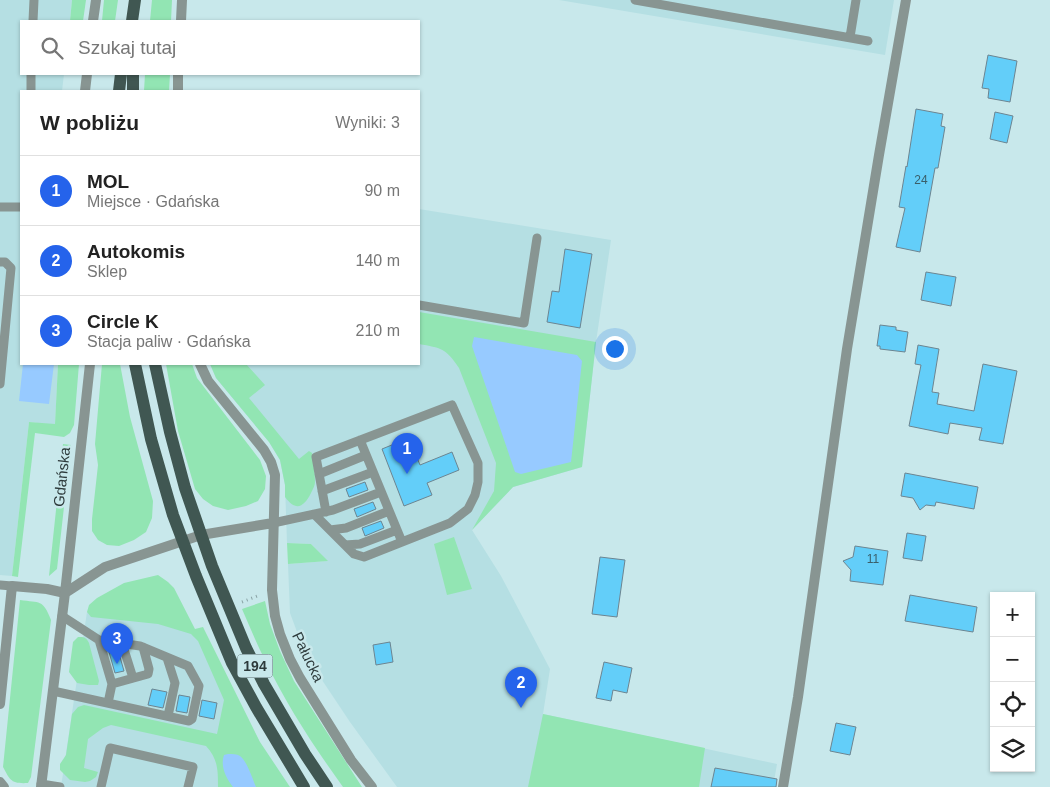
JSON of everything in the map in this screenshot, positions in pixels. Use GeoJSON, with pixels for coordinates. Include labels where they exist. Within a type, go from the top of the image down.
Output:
{"type":"FeatureCollection","features":[{"type":"Feature","properties":{"kind":"main road"},"geometry":{"type":"LineString","coordinates":[[132,20],[134,0]]}},
{"type":"Feature","properties":{"kind":"main road"},"geometry":{"type":"LineString","coordinates":[[119,90],[121,75]]}},
{"type":"Feature","properties":{"kind":"main road"},"geometry":{"type":"LineString","coordinates":[[133,90],[134,75]]}},
{"type":"Feature","properties":{"kind":"main road","name":"194"},"geometry":{"type":"LineString","coordinates":[[136,365],[151,439],[182,541],[232,663],[256,708],[304,787]]}},
{"type":"Feature","properties":{"kind":"main road","name":"194"},"geometry":{"type":"LineString","coordinates":[[155,365],[185,488],[212,566],[249,655],[283,718],[327,787]]}},
{"type":"Feature","properties":{"kind":"street"},"geometry":{"type":"LineString","coordinates":[[93,20],[96,0]]}},
{"type":"Feature","properties":{"kind":"street"},"geometry":{"type":"LineString","coordinates":[[181,20],[182,0]]}},
{"type":"Feature","properties":{"kind":"street"},"geometry":{"type":"LineString","coordinates":[[783,787],[798,697],[847,349],[906,0]]}},
{"type":"Feature","properties":{"kind":"street"},"geometry":{"type":"LineString","coordinates":[[85,90],[87,75]]}},
{"type":"Feature","properties":{"kind":"street"},"geometry":{"type":"LineString","coordinates":[[178,75],[178,90]]}},
{"type":"Feature","properties":{"kind":"street","name":"Gdańska"},"geometry":{"type":"LineString","coordinates":[[41,786],[65,594],[90,365]]}},
{"type":"Feature","properties":{"kind":"street"},"geometry":{"type":"LineString","coordinates":[[0,704],[12,586],[65,594],[105,568],[182,541],[201,535],[273,523],[275,475],[271,462],[264,450],[208,381],[200,365]]}},
{"type":"Feature","properties":{"kind":"street","name":"Pałucka"},"geometry":{"type":"LineString","coordinates":[[273,523],[272,590],[275,616],[280,634],[300,678],[351,760],[372,787]]}},
{"type":"Feature","properties":{"kind":"street"},"geometry":{"type":"LineString","coordinates":[[0,782],[4,787]]}},
{"type":"Feature","properties":{"kind":"lane"},"geometry":{"type":"LineString","coordinates":[[33,20],[34,0]]}},
{"type":"Feature","properties":{"kind":"lane"},"geometry":{"type":"LineString","coordinates":[[635,0],[868,41]]}},
{"type":"Feature","properties":{"kind":"lane"},"geometry":{"type":"LineString","coordinates":[[850,38],[856,0]]}},
{"type":"Feature","properties":{"kind":"lane"},"geometry":{"type":"LineString","coordinates":[[30,90],[31,75]]}},
{"type":"Feature","properties":{"kind":"lane"},"geometry":{"type":"LineString","coordinates":[[0,207],[20,207]]}},
{"type":"Feature","properties":{"kind":"lane"},"geometry":{"type":"LineString","coordinates":[[420,304],[524,323],[537,238]]}},
{"type":"Feature","properties":{"kind":"lane"},"geometry":{"type":"LineString","coordinates":[[0,262],[5,262],[11,268],[0,384]]}},
{"type":"Feature","properties":{"kind":"lane"},"geometry":{"type":"LineString","coordinates":[[314,514],[354,554],[364,557],[450,523],[468,509],[478,482],[478,463],[452,405],[316,457],[326,512]]}},
{"type":"Feature","properties":{"kind":"lane"},"geometry":{"type":"LineString","coordinates":[[360,440],[402,542]]}},
{"type":"Feature","properties":{"kind":"lane"},"geometry":{"type":"LineString","coordinates":[[319,474],[366,455]]}},
{"type":"Feature","properties":{"kind":"lane"},"geometry":{"type":"LineString","coordinates":[[322,491],[373,472]]}},
{"type":"Feature","properties":{"kind":"lane"},"geometry":{"type":"LineString","coordinates":[[273,523],[333,510],[381,492]]}},
{"type":"Feature","properties":{"kind":"lane"},"geometry":{"type":"LineString","coordinates":[[330,530],[346,528],[389,511]]}},
{"type":"Feature","properties":{"kind":"lane"},"geometry":{"type":"LineString","coordinates":[[345,545],[360,544],[397,530]]}},
{"type":"Feature","properties":{"kind":"lane"},"geometry":{"type":"LineString","coordinates":[[0,585],[12,586]]}},
{"type":"Feature","properties":{"kind":"lane"},"geometry":{"type":"LineString","coordinates":[[53,691],[189,721],[192,719],[199,686],[188,666],[143,647],[99,640],[62,616]]}},
{"type":"Feature","properties":{"kind":"lane"},"geometry":{"type":"LineString","coordinates":[[99,640],[112,684],[108,703]]}},
{"type":"Feature","properties":{"kind":"lane"},"geometry":{"type":"LineString","coordinates":[[122,643],[132,678]]}},
{"type":"Feature","properties":{"kind":"lane"},"geometry":{"type":"LineString","coordinates":[[112,684],[148,674],[149,670],[143,647]]}},
{"type":"Feature","properties":{"kind":"lane"},"geometry":{"type":"LineString","coordinates":[[167,658],[175,683],[168,716]]}},
{"type":"Feature","properties":{"kind":"lane"},"geometry":{"type":"LineString","coordinates":[[101,787],[110,748],[193,767],[188,787]]}},
{"type":"Feature","properties":{"kind":"lane"},"geometry":{"type":"LineString","coordinates":[[41,786],[60,787]]}},
{"type":"Feature","properties":{"kind":"path"},"geometry":{"type":"LineString","coordinates":[[237,604],[272,590]]}},
{"type":"Feature","properties":{"kind":"shaded area"},"geometry":{"type":"Polygon","coordinates":[[[0,0],[72,0],[70,20],[20,20],[20,75],[64,75],[62,90],[20,90],[20,365],[58,365],[55,425],[29,422],[12,576],[0,575],[0,0]]]}},
{"type":"Feature","properties":{"kind":"shaded area"},"geometry":{"type":"Polygon","coordinates":[[[559,0],[894,0],[885,55],[559,0]]]}},
{"type":"Feature","properties":{"kind":"shaded area"},"geometry":{"type":"Polygon","coordinates":[[[420,209],[611,240],[596,342],[582,467],[513,487],[472,530],[501,576],[550,669],[543,714],[777,764],[773,787],[397,787],[350,722],[306,656],[290,613],[288,564],[327,561],[311,544],[287,543],[285,485],[280,460],[269,442],[216,378],[210,365],[420,365],[420,209]]]}},
{"type":"Feature","properties":{"kind":"shaded area"},"geometry":{"type":"Polygon","coordinates":[[[87,612],[193,628],[278,787],[61,787],[87,612]]]}},
{"type":"Feature","properties":{"kind":"green space"},"geometry":{"type":"Polygon","coordinates":[[[72,0],[86,0],[83,20],[70,20],[72,0]]]}},
{"type":"Feature","properties":{"kind":"green space"},"geometry":{"type":"Polygon","coordinates":[[[104,0],[118,0],[115,20],[102,20],[104,0]]]}},
{"type":"Feature","properties":{"kind":"green space"},"geometry":{"type":"Polygon","coordinates":[[[152,0],[172,0],[171,20],[150,20],[152,0]]]}},
{"type":"Feature","properties":{"kind":"green space"},"geometry":{"type":"Polygon","coordinates":[[[145,75],[170,75],[169,90],[144,90],[145,75]]]}},
{"type":"Feature","properties":{"kind":"green space"},"geometry":{"type":"Polygon","coordinates":[[[420,312],[596,342],[582,467],[513,487],[472,530],[494,491],[496,463],[459,368],[450,356],[442,350],[420,344],[420,312]]]}},
{"type":"Feature","properties":{"kind":"green space"},"geometry":{"type":"Polygon","coordinates":[[[58,365],[79,365],[74,425],[70,433],[64,437],[35,433],[18,577],[12,576],[29,422],[55,424],[58,365]]]}},
{"type":"Feature","properties":{"kind":"green space"},"geometry":{"type":"Polygon","coordinates":[[[102,365],[120,365],[130,417],[153,501],[152,518],[146,532],[134,540],[119,546],[107,545],[98,540],[92,531],[98,465],[95,444],[102,365]]]}},
{"type":"Feature","properties":{"kind":"green space"},"geometry":{"type":"Polygon","coordinates":[[[166,365],[192,365],[197,378],[260,460],[266,476],[265,489],[258,501],[228,510],[213,506],[203,499],[195,489],[178,431],[166,365]]]}},
{"type":"Feature","properties":{"kind":"green space"},"geometry":{"type":"Polygon","coordinates":[[[210,365],[247,365],[265,385],[249,398],[299,459],[309,451],[312,453],[315,483],[306,502],[296,506],[285,497],[285,485],[280,460],[269,442],[216,378],[210,365]]]}},
{"type":"Feature","properties":{"kind":"green space"},"geometry":{"type":"Polygon","coordinates":[[[63,444],[71,445],[57,569],[49,576],[63,444]]]}},
{"type":"Feature","properties":{"kind":"green space"},"geometry":{"type":"Polygon","coordinates":[[[454,537],[472,589],[447,595],[434,544],[454,537]]]}},
{"type":"Feature","properties":{"kind":"green space"},"geometry":{"type":"Polygon","coordinates":[[[287,543],[311,544],[328,561],[288,564],[287,543]]]}},
{"type":"Feature","properties":{"kind":"green space"},"geometry":{"type":"Polygon","coordinates":[[[158,575],[174,588],[195,629],[203,627],[260,742],[290,787],[218,787],[217,765],[206,746],[111,725],[103,728],[88,739],[84,768],[98,772],[96,777],[85,782],[70,780],[60,770],[60,764],[66,755],[72,714],[78,707],[84,705],[217,734],[224,700],[198,641],[191,634],[158,624],[91,617],[87,612],[89,605],[97,598],[124,583],[158,575]]]}},
{"type":"Feature","properties":{"kind":"green space"},"geometry":{"type":"Polygon","coordinates":[[[20,600],[40,603],[46,608],[51,620],[31,777],[28,783],[14,782],[7,775],[3,767],[20,600]]]}},
{"type":"Feature","properties":{"kind":"green space"},"geometry":{"type":"Polygon","coordinates":[[[265,601],[270,624],[294,681],[362,787],[343,787],[302,726],[274,678],[242,609],[265,601]]]}},
{"type":"Feature","properties":{"kind":"green space"},"geometry":{"type":"Polygon","coordinates":[[[78,637],[85,638],[89,643],[99,681],[98,685],[77,683],[69,672],[73,642],[78,637]]]}},
{"type":"Feature","properties":{"kind":"green space"},"geometry":{"type":"Polygon","coordinates":[[[543,714],[705,748],[699,787],[528,787],[543,714]]]}},
{"type":"Feature","properties":{"kind":"water"},"geometry":{"type":"Polygon","coordinates":[[[474,337],[577,355],[582,361],[571,462],[521,474],[515,472],[472,346],[474,337]]]}},
{"type":"Feature","properties":{"kind":"water"},"geometry":{"type":"Polygon","coordinates":[[[23,365],[54,365],[49,404],[19,401],[23,365]]]}},
{"type":"Feature","properties":{"kind":"water"},"geometry":{"type":"Polygon","coordinates":[[[228,754],[243,758],[256,787],[233,787],[223,768],[224,755],[228,754]]]}},
{"type":"Feature","properties":{"kind":"building"},"geometry":{"type":"Polygon","coordinates":[[[988,55],[1017,61],[1010,102],[988,98],[989,89],[982,88],[988,55]]]}},
{"type":"Feature","properties":{"kind":"building"},"geometry":{"type":"Polygon","coordinates":[[[916,109],[943,114],[941,126],[945,127],[938,168],[935,168],[920,252],[896,247],[905,208],[899,207],[916,109]]]}},
{"type":"Feature","properties":{"kind":"building"},"geometry":{"type":"Polygon","coordinates":[[[995,112],[1013,116],[1007,143],[990,139],[995,112]]]}},
{"type":"Feature","properties":{"kind":"building"},"geometry":{"type":"Polygon","coordinates":[[[565,249],[592,254],[580,328],[547,322],[552,291],[559,292],[565,249]]]}},
{"type":"Feature","properties":{"kind":"building"},"geometry":{"type":"Polygon","coordinates":[[[926,272],[956,277],[951,306],[921,300],[926,272]]]}},
{"type":"Feature","properties":{"kind":"building"},"geometry":{"type":"Polygon","coordinates":[[[880,325],[896,327],[896,330],[908,332],[905,352],[880,349],[880,346],[877,346],[880,325]]]}},
{"type":"Feature","properties":{"kind":"building"},"geometry":{"type":"Polygon","coordinates":[[[918,345],[939,349],[932,392],[939,393],[937,404],[974,411],[983,364],[1017,371],[1003,444],[979,440],[982,428],[950,423],[948,434],[909,426],[921,365],[915,364],[918,345]]]}},
{"type":"Feature","properties":{"kind":"building"},"geometry":{"type":"Polygon","coordinates":[[[409,438],[420,465],[452,452],[459,470],[427,483],[432,495],[404,506],[382,449],[409,438]]]}},
{"type":"Feature","properties":{"kind":"building"},"geometry":{"type":"Polygon","coordinates":[[[905,473],[978,487],[974,509],[936,502],[935,506],[926,505],[920,510],[913,498],[901,496],[905,473]]]}},
{"type":"Feature","properties":{"kind":"building"},"geometry":{"type":"Polygon","coordinates":[[[365,482],[368,490],[349,497],[346,489],[365,482]]]}},
{"type":"Feature","properties":{"kind":"building"},"geometry":{"type":"Polygon","coordinates":[[[373,502],[376,509],[357,517],[354,509],[373,502]]]}},
{"type":"Feature","properties":{"kind":"building"},"geometry":{"type":"Polygon","coordinates":[[[381,521],[384,528],[365,536],[362,528],[381,521]]]}},
{"type":"Feature","properties":{"kind":"building"},"geometry":{"type":"Polygon","coordinates":[[[907,533],[926,536],[922,561],[903,558],[907,533]]]}},
{"type":"Feature","properties":{"kind":"building"},"geometry":{"type":"Polygon","coordinates":[[[855,546],[888,551],[883,585],[850,581],[851,570],[843,561],[853,557],[855,546]]]}},
{"type":"Feature","properties":{"kind":"building"},"geometry":{"type":"Polygon","coordinates":[[[600,557],[625,560],[617,617],[592,614],[600,557]]]}},
{"type":"Feature","properties":{"kind":"building"},"geometry":{"type":"Polygon","coordinates":[[[910,595],[977,607],[973,632],[905,621],[910,595]]]}},
{"type":"Feature","properties":{"kind":"building"},"geometry":{"type":"Polygon","coordinates":[[[390,642],[393,662],[376,665],[373,645],[390,642]]]}},
{"type":"Feature","properties":{"kind":"building"},"geometry":{"type":"Polygon","coordinates":[[[118,650],[124,671],[115,673],[109,652],[118,650]]]}},
{"type":"Feature","properties":{"kind":"building"},"geometry":{"type":"Polygon","coordinates":[[[604,662],[632,668],[627,693],[613,690],[611,701],[596,698],[604,662]]]}},
{"type":"Feature","properties":{"kind":"building"},"geometry":{"type":"Polygon","coordinates":[[[152,689],[167,692],[163,708],[148,705],[152,689]]]}},
{"type":"Feature","properties":{"kind":"building"},"geometry":{"type":"Polygon","coordinates":[[[179,695],[190,697],[187,713],[176,711],[179,695]]]}},
{"type":"Feature","properties":{"kind":"building"},"geometry":{"type":"Polygon","coordinates":[[[202,700],[217,703],[214,719],[199,716],[202,700]]]}},
{"type":"Feature","properties":{"kind":"building"},"geometry":{"type":"Polygon","coordinates":[[[836,723],[856,727],[850,755],[830,751],[836,723]]]}},
{"type":"Feature","properties":{"kind":"building"},"geometry":{"type":"Polygon","coordinates":[[[715,768],[777,779],[776,787],[711,787],[715,768]]]}},
{"type":"Feature","properties":{"kind":"place","name":"MOL"},"geometry":{"type":"Point","coordinates":[407,474]}},
{"type":"Feature","properties":{"kind":"place","name":"Circle K"},"geometry":{"type":"Point","coordinates":[117,664]}},
{"type":"Feature","properties":{"kind":"place","name":"Autokomis"},"geometry":{"type":"Point","coordinates":[521,708]}}]}
